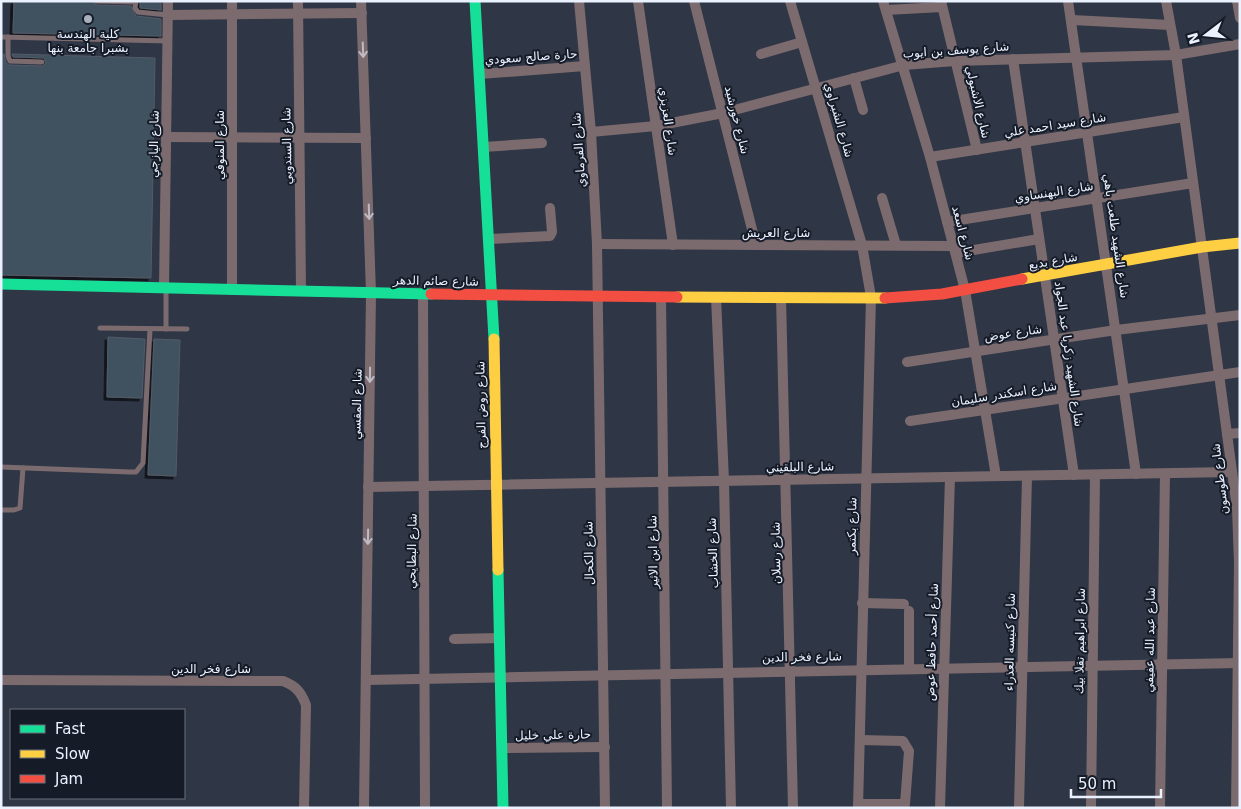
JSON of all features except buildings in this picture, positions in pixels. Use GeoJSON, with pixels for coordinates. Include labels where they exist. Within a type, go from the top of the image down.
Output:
{"type":"FeatureCollection","features":[{"type":"Feature","properties":{"kind":"street","name":"شارع اليازجي"},"geometry":{"type":"LineString","coordinates":[[165,288],[168,1]]}},
{"type":"Feature","properties":{"kind":"street","name":"شارع المنوفي"},"geometry":{"type":"LineString","coordinates":[[232,1],[232,290]]}},
{"type":"Feature","properties":{"kind":"street","name":"شارع السندوبي"},"geometry":{"type":"LineString","coordinates":[[298,1],[301,291]]}},
{"type":"Feature","properties":{"kind":"street","name":"شارع المقسي"},"geometry":{"type":"LineString","coordinates":[[361,1],[371,293],[364,808]]}},
{"type":"Feature","properties":{"kind":"street","name":"شارع روض الفرج"},"geometry":{"type":"LineString","coordinates":[[475,1],[493,296],[503,808]]}},
{"type":"Feature","properties":{"kind":"street","name":"شارع الفرماوي"},"geometry":{"type":"LineString","coordinates":[[579,1],[591,132],[598,297]]}},
{"type":"Feature","properties":{"kind":"street","name":"شارع العزيزي"},"geometry":{"type":"LineString","coordinates":[[638,1],[673,245]]}},
{"type":"Feature","properties":{"kind":"street","name":"شارع خورشيد"},"geometry":{"type":"LineString","coordinates":[[694,1],[756,245]]}},
{"type":"Feature","properties":{"kind":"street","name":"شارع الشبراوي"},"geometry":{"type":"LineString","coordinates":[[790,1],[862,245]]}},
{"type":"Feature","properties":{"kind":"street","name":"شارع الشهيد طلعت باهي"},"geometry":{"type":"LineString","coordinates":[[1068,1],[1078,57],[1136,474]]}},
{"type":"Feature","properties":{"kind":"street","name":"شارع طوسون"},"geometry":{"type":"LineString","coordinates":[[1166,1],[1176,54],[1238,509],[1240,563],[1236,808]]}},
{"type":"Feature","properties":{"kind":"street"},"geometry":{"type":"LineString","coordinates":[[1237,1],[1240,18]]}},
{"type":"Feature","properties":{"kind":"street"},"geometry":{"type":"LineString","coordinates":[[884,6],[942,4]]}},
{"type":"Feature","properties":{"kind":"street","name":"شارع الاشبولي"},"geometry":{"type":"LineString","coordinates":[[942,4],[976,150]]}},
{"type":"Feature","properties":{"kind":"street","name":"شارع اسعد"},"geometry":{"type":"LineString","coordinates":[[884,6],[904,65],[965,290],[996,476]]}},
{"type":"Feature","properties":{"kind":"street"},"geometry":{"type":"LineString","coordinates":[[168,15],[362,13]]}},
{"type":"Feature","properties":{"kind":"street"},"geometry":{"type":"LineString","coordinates":[[1072,20],[1170,26]]}},
{"type":"Feature","properties":{"kind":"street"},"geometry":{"type":"LineString","coordinates":[[761,54],[802,42]]}},
{"type":"Feature","properties":{"kind":"street","name":"شارع يوسف بن ايوب"},"geometry":{"type":"LineString","coordinates":[[591,132],[656,126],[723,113],[904,65],[955,61],[1176,54],[1240,44]]}},
{"type":"Feature","properties":{"kind":"street","name":"شارع الشهيد زكريا عبد الجواد"},"geometry":{"type":"LineString","coordinates":[[1013,59],[1074,475]]}},
{"type":"Feature","properties":{"kind":"street","name":"حارة صالح سعودي"},"geometry":{"type":"LineString","coordinates":[[480,74],[585,66]]}},
{"type":"Feature","properties":{"kind":"street"},"geometry":{"type":"LineString","coordinates":[[854,78],[863,110]]}},
{"type":"Feature","properties":{"kind":"street","name":"شارع سيد احمد علي"},"geometry":{"type":"LineString","coordinates":[[930,157],[1184,118]]}},
{"type":"Feature","properties":{"kind":"street"},"geometry":{"type":"LineString","coordinates":[[166,137],[366,138]]}},
{"type":"Feature","properties":{"kind":"street"},"geometry":{"type":"LineString","coordinates":[[484,147],[542,143]]}},
{"type":"Feature","properties":{"kind":"street","name":"شارع البهنساوي"},"geometry":{"type":"LineString","coordinates":[[947,222],[1193,183]]}},
{"type":"Feature","properties":{"kind":"street"},"geometry":{"type":"LineString","coordinates":[[882,198],[896,245]]}},
{"type":"Feature","properties":{"kind":"street"},"geometry":{"type":"LineString","coordinates":[[490,239],[550,236],[552,232],[550,208]]}},
{"type":"Feature","properties":{"kind":"street","name":"شارع العريش"},"geometry":{"type":"LineString","coordinates":[[597,244],[896,245],[955,249],[1039,239]]}},
{"type":"Feature","properties":{"kind":"street","name":"شارع بديع"},"geometry":{"type":"LineString","coordinates":[[871,297],[918,297],[1202,247],[1240,243]]}},
{"type":"Feature","properties":{"kind":"street","name":"شارع بكتمر"},"geometry":{"type":"LineString","coordinates":[[858,806],[871,297],[862,245]]}},
{"type":"Feature","properties":{"kind":"street","name":"شارع صائم الدهر"},"geometry":{"type":"LineString","coordinates":[[1,284],[493,296],[871,297]]}},
{"type":"Feature","properties":{"kind":"street","name":"شارع البطايحي"},"geometry":{"type":"LineString","coordinates":[[423,294],[425,808]]}},
{"type":"Feature","properties":{"kind":"street","name":"شارع الكحال"},"geometry":{"type":"LineString","coordinates":[[598,297],[606,808]]}},
{"type":"Feature","properties":{"kind":"street","name":"شارع ابن الاثير"},"geometry":{"type":"LineString","coordinates":[[661,297],[667,673],[667,808]]}},
{"type":"Feature","properties":{"kind":"street","name":"شارع الخشاب"},"geometry":{"type":"LineString","coordinates":[[716,297],[724,481],[732,808]]}},
{"type":"Feature","properties":{"kind":"street","name":"شارع رسلان"},"geometry":{"type":"LineString","coordinates":[[781,297],[794,808]]}},
{"type":"Feature","properties":{"kind":"street","name":"شارع عوض"},"geometry":{"type":"LineString","coordinates":[[907,362],[1116,330],[1240,315]]}},
{"type":"Feature","properties":{"kind":"street","name":"شارع اسكندر سليمان"},"geometry":{"type":"LineString","coordinates":[[910,421],[1240,372]]}},
{"type":"Feature","properties":{"kind":"street"},"geometry":{"type":"LineString","coordinates":[[1227,434],[1240,433]]}},
{"type":"Feature","properties":{"kind":"street","name":"شارع البلقيني"},"geometry":{"type":"LineString","coordinates":[[368,486],[1136,474],[1235,477]]}},
{"type":"Feature","properties":{"kind":"street","name":"شارع عبد الله عفيفي"},"geometry":{"type":"LineString","coordinates":[[1160,808],[1165,474]]}},
{"type":"Feature","properties":{"kind":"street","name":"شارع ابراهيم تقلا بيك"},"geometry":{"type":"LineString","coordinates":[[1090,808],[1095,475]]}},
{"type":"Feature","properties":{"kind":"street","name":"شارع كنيسه العذراء"},"geometry":{"type":"LineString","coordinates":[[1018,808],[1027,476]]}},
{"type":"Feature","properties":{"kind":"street","name":"شارع أحمد حافظ عوض"},"geometry":{"type":"LineString","coordinates":[[940,808],[950,477]]}},
{"type":"Feature","properties":{"kind":"street"},"geometry":{"type":"LineString","coordinates":[[862,603],[906,608],[909,668]]}},
{"type":"Feature","properties":{"kind":"street"},"geometry":{"type":"LineString","coordinates":[[454,639],[500,638]]}},
{"type":"Feature","properties":{"kind":"street","name":"شارع فخر الدين"},"geometry":{"type":"LineString","coordinates":[[366,680],[729,671],[1239,663]]}},
{"type":"Feature","properties":{"kind":"street","name":"شارع فخر الدين"},"geometry":{"type":"LineString","coordinates":[[1,680],[283,681],[294,686],[302,694],[306,705],[304,808]]}},
{"type":"Feature","properties":{"kind":"street"},"geometry":{"type":"LineString","coordinates":[[858,806],[905,804],[909,752],[903,741],[860,740]]}},
{"type":"Feature","properties":{"kind":"street","name":"حارة علي خليل"},"geometry":{"type":"LineString","coordinates":[[502,748],[605,747]]}},
{"type":"Feature","properties":{"kind":"lane"},"geometry":{"type":"LineString","coordinates":[[96,1],[136,2],[136,11],[138,12],[168,15]]}},
{"type":"Feature","properties":{"kind":"lane"},"geometry":{"type":"LineString","coordinates":[[1,37],[168,41]]}},
{"type":"Feature","properties":{"kind":"lane"},"geometry":{"type":"LineString","coordinates":[[8,37],[8,56],[10,60],[42,62]]}},
{"type":"Feature","properties":{"kind":"lane"},"geometry":{"type":"LineString","coordinates":[[165,288],[166,329]]}},
{"type":"Feature","properties":{"kind":"lane"},"geometry":{"type":"LineString","coordinates":[[100,328],[187,329]]}},
{"type":"Feature","properties":{"kind":"lane"},"geometry":{"type":"LineString","coordinates":[[1,467],[130,472],[140,468],[143,463],[150,329]]}},
{"type":"Feature","properties":{"kind":"lane"},"geometry":{"type":"LineString","coordinates":[[1,510],[20,508],[23,468]]}},
{"type":"Feature","properties":{"kind":"traffic: fast"},"geometry":{"type":"LineString","coordinates":[[475,1],[494,339]]}},
{"type":"Feature","properties":{"kind":"traffic: fast"},"geometry":{"type":"LineString","coordinates":[[1,284],[431,294]]}},
{"type":"Feature","properties":{"kind":"traffic: fast"},"geometry":{"type":"LineString","coordinates":[[498,570],[503,808]]}},
{"type":"Feature","properties":{"kind":"traffic: slow"},"geometry":{"type":"LineString","coordinates":[[1022,279],[1202,247],[1240,243]]}},
{"type":"Feature","properties":{"kind":"traffic: slow"},"geometry":{"type":"LineString","coordinates":[[677,297],[885,298]]}},
{"type":"Feature","properties":{"kind":"traffic: slow"},"geometry":{"type":"LineString","coordinates":[[494,339],[498,570]]}},
{"type":"Feature","properties":{"kind":"traffic: jam"},"geometry":{"type":"LineString","coordinates":[[885,298],[942,294],[1022,279]]}},
{"type":"Feature","properties":{"kind":"traffic: jam"},"geometry":{"type":"LineString","coordinates":[[431,294],[677,297]]}},
{"type":"Feature","properties":{"kind":"place","name":"كلية الهندسة بشبرا جامعة بنها"},"geometry":{"type":"Point","coordinates":[88,19]}}]}
